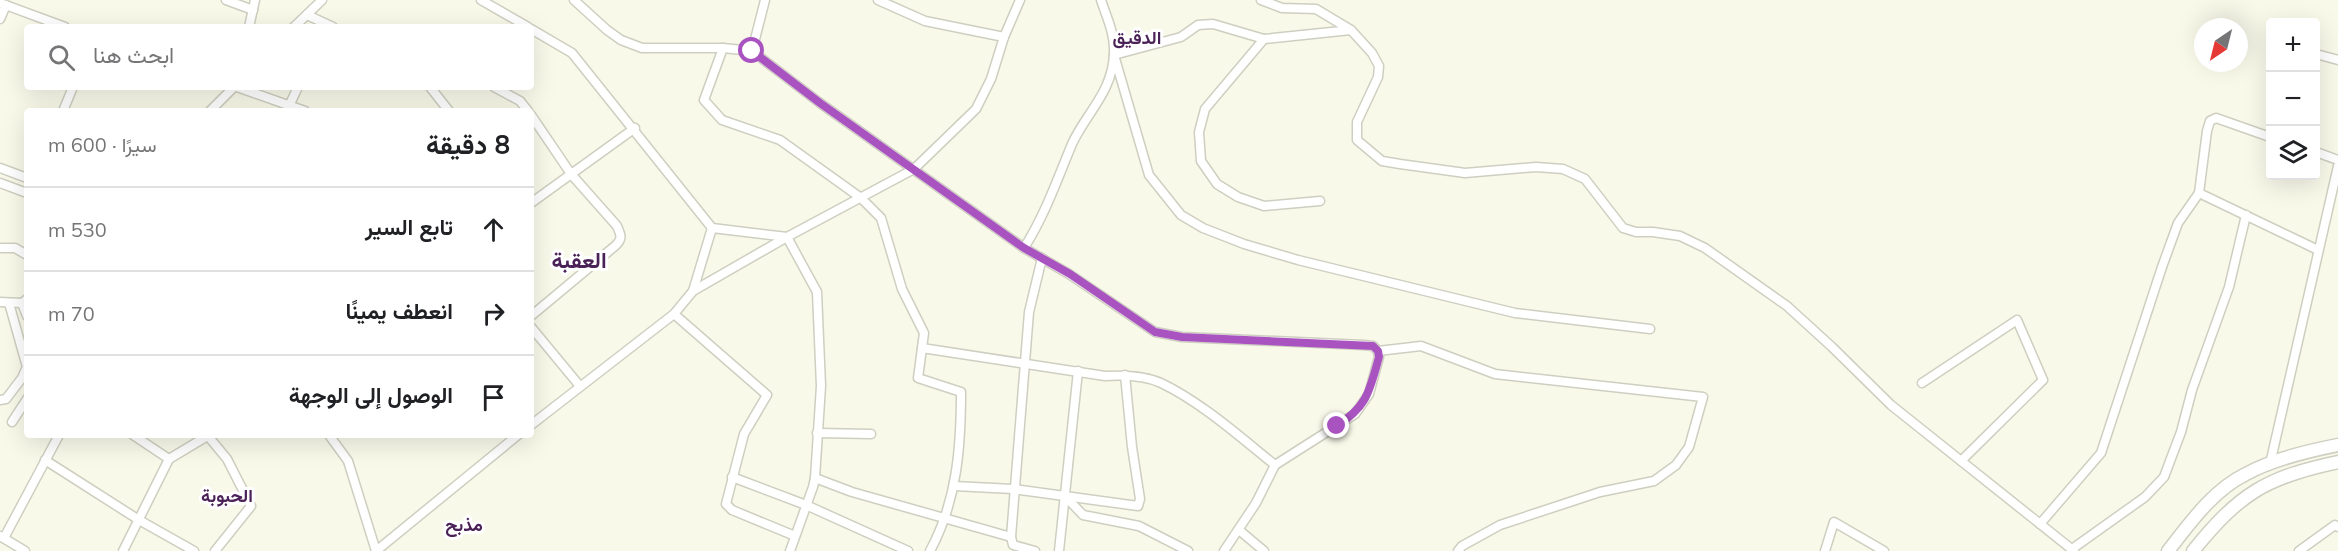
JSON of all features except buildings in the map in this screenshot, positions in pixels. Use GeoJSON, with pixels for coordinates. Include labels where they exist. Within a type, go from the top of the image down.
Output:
{"type":"FeatureCollection","features":[{"type":"Feature","properties":{"kind":"main road"},"geometry":{"type":"LineString","coordinates":[[2168,551],[2216,495],[2245,474],[2310,451],[2338,445]]}},
{"type":"Feature","properties":{"kind":"main road"},"geometry":{"type":"LineString","coordinates":[[2193,551],[2219,519],[2248,495],[2281,477],[2338,462]]}},
{"type":"Feature","properties":{"kind":"street"},"geometry":{"type":"LineString","coordinates":[[226,0],[253,9]]}},
{"type":"Feature","properties":{"kind":"street"},"geometry":{"type":"LineString","coordinates":[[250,24],[255,0]]}},
{"type":"Feature","properties":{"kind":"street"},"geometry":{"type":"LineString","coordinates":[[297,24],[322,0]]}},
{"type":"Feature","properties":{"kind":"street"},"geometry":{"type":"LineString","coordinates":[[481,0],[522,24]]}},
{"type":"Feature","properties":{"kind":"street"},"geometry":{"type":"LineString","coordinates":[[574,0],[621,40],[642,48],[723,48],[752,51],[820,103],[1024,248],[1070,274],[1155,332],[1167,336],[1373,346],[1378,351],[1379,357],[1369,394],[1355,414],[1275,465],[1239,530],[1224,551]]}},
{"type":"Feature","properties":{"kind":"street"},"geometry":{"type":"LineString","coordinates":[[752,51],[765,0]]}},
{"type":"Feature","properties":{"kind":"street"},"geometry":{"type":"LineString","coordinates":[[878,0],[925,21],[1004,37]]}},
{"type":"Feature","properties":{"kind":"street"},"geometry":{"type":"LineString","coordinates":[[534,422],[579,385],[674,314],[693,291],[786,237],[914,169],[976,109],[991,79],[1004,37],[1020,0]]}},
{"type":"Feature","properties":{"kind":"street"},"geometry":{"type":"LineString","coordinates":[[1101,0],[1113,32],[1114,55],[1149,175],[1181,215],[1203,228],[1244,244],[1298,260],[1515,313],[1650,329]]}},
{"type":"Feature","properties":{"kind":"street"},"geometry":{"type":"LineString","coordinates":[[1261,0],[1282,8],[1316,9],[1352,30],[1364,42],[1378,66],[1378,77],[1357,122],[1358,140],[1382,161],[1465,172],[1536,167],[1563,169],[1585,179],[1623,228],[1636,232],[1680,236],[1705,248],[1787,306],[1890,405],[2073,550],[2145,497],[2164,477],[2229,287],[2246,215]]}},
{"type":"Feature","properties":{"kind":"street"},"geometry":{"type":"LineString","coordinates":[[0,19],[3,4],[57,24]]}},
{"type":"Feature","properties":{"kind":"street"},"geometry":{"type":"LineString","coordinates":[[307,15],[312,24]]}},
{"type":"Feature","properties":{"kind":"street"},"geometry":{"type":"LineString","coordinates":[[307,15],[326,24]]}},
{"type":"Feature","properties":{"kind":"street"},"geometry":{"type":"LineString","coordinates":[[1114,55],[1181,37],[1198,25],[1213,24],[1264,39],[1352,30]]}},
{"type":"Feature","properties":{"kind":"street"},"geometry":{"type":"LineString","coordinates":[[534,31],[572,53],[635,128],[712,228],[786,237]]}},
{"type":"Feature","properties":{"kind":"street"},"geometry":{"type":"LineString","coordinates":[[1264,39],[1205,110],[1199,132],[1200,161],[1217,184],[1238,197],[1264,206],[1320,201]]}},
{"type":"Feature","properties":{"kind":"street"},"geometry":{"type":"LineString","coordinates":[[723,48],[704,100],[722,120],[780,140],[861,198],[881,218],[902,289],[924,333],[918,378],[961,392],[961,437],[954,486],[930,551]]}},
{"type":"Feature","properties":{"kind":"street"},"geometry":{"type":"LineString","coordinates":[[1024,248],[1044,214],[1074,141],[1097,106],[1106,85],[1114,55]]}},
{"type":"Feature","properties":{"kind":"street"},"geometry":{"type":"LineString","coordinates":[[2320,55],[2338,60]]}},
{"type":"Feature","properties":{"kind":"street"},"geometry":{"type":"LineString","coordinates":[[64,108],[72,90]]}},
{"type":"Feature","properties":{"kind":"street"},"geometry":{"type":"LineString","coordinates":[[213,108],[233,90]]}},
{"type":"Feature","properties":{"kind":"street"},"geometry":{"type":"LineString","coordinates":[[245,90],[297,108]]}},
{"type":"Feature","properties":{"kind":"street"},"geometry":{"type":"LineString","coordinates":[[289,105],[296,90]]}},
{"type":"Feature","properties":{"kind":"street"},"geometry":{"type":"LineString","coordinates":[[432,90],[447,108]]}},
{"type":"Feature","properties":{"kind":"street"},"geometry":{"type":"LineString","coordinates":[[500,90],[520,101],[526,108]]}},
{"type":"Feature","properties":{"kind":"street"},"geometry":{"type":"LineString","coordinates":[[2040,524],[2101,453],[2178,223],[2199,193],[2210,120],[2216,118],[2266,135]]}},
{"type":"Feature","properties":{"kind":"street"},"geometry":{"type":"LineString","coordinates":[[534,119],[571,174],[617,226],[622,235],[620,242],[534,314]]}},
{"type":"Feature","properties":{"kind":"street"},"geometry":{"type":"LineString","coordinates":[[534,201],[635,128]]}},
{"type":"Feature","properties":{"kind":"street"},"geometry":{"type":"LineString","coordinates":[[2320,153],[2338,160]]}},
{"type":"Feature","properties":{"kind":"street"},"geometry":{"type":"LineString","coordinates":[[2270,464],[2338,166]]}},
{"type":"Feature","properties":{"kind":"street"},"geometry":{"type":"LineString","coordinates":[[0,168],[24,177]]}},
{"type":"Feature","properties":{"kind":"street"},"geometry":{"type":"LineString","coordinates":[[0,183],[24,192]]}},
{"type":"Feature","properties":{"kind":"street"},"geometry":{"type":"LineString","coordinates":[[2199,193],[2318,250]]}},
{"type":"Feature","properties":{"kind":"street"},"geometry":{"type":"LineString","coordinates":[[693,291],[712,228]]}},
{"type":"Feature","properties":{"kind":"street"},"geometry":{"type":"LineString","coordinates":[[786,237],[817,292],[821,386],[815,478],[790,551]]}},
{"type":"Feature","properties":{"kind":"street"},"geometry":{"type":"LineString","coordinates":[[0,248],[15,248],[24,253]]}},
{"type":"Feature","properties":{"kind":"street"},"geometry":{"type":"LineString","coordinates":[[1035,551],[1018,549],[1011,537],[1013,489],[1029,312],[1042,258]]}},
{"type":"Feature","properties":{"kind":"street"},"geometry":{"type":"LineString","coordinates":[[24,301],[5,303],[24,358]]}},
{"type":"Feature","properties":{"kind":"street"},"geometry":{"type":"LineString","coordinates":[[674,314],[767,395],[744,434],[726,504],[732,510],[795,536]]}},
{"type":"Feature","properties":{"kind":"street"},"geometry":{"type":"LineString","coordinates":[[1922,383],[2017,320],[2043,380],[1960,461]]}},
{"type":"Feature","properties":{"kind":"street"},"geometry":{"type":"LineString","coordinates":[[534,331],[579,385]]}},
{"type":"Feature","properties":{"kind":"street"},"geometry":{"type":"LineString","coordinates":[[1378,351],[1421,346],[1495,374],[1703,397],[1689,447],[1676,465],[1654,481],[1600,492],[1500,525],[1462,546],[1458,551]]}},
{"type":"Feature","properties":{"kind":"street"},"geometry":{"type":"LineString","coordinates":[[922,348],[1105,376],[1125,375],[1160,382],[1221,422],[1275,465]]}},
{"type":"Feature","properties":{"kind":"street"},"geometry":{"type":"LineString","coordinates":[[1059,551],[1078,371]]}},
{"type":"Feature","properties":{"kind":"street"},"geometry":{"type":"LineString","coordinates":[[0,400],[6,399],[12,393],[24,374]]}},
{"type":"Feature","properties":{"kind":"street"},"geometry":{"type":"LineString","coordinates":[[954,486],[1013,489],[1138,506],[1140,500],[1125,375]]}},
{"type":"Feature","properties":{"kind":"street"},"geometry":{"type":"LineString","coordinates":[[12,423],[24,404]]}},
{"type":"Feature","properties":{"kind":"street"},"geometry":{"type":"LineString","coordinates":[[817,433],[871,434]]}},
{"type":"Feature","properties":{"kind":"street"},"geometry":{"type":"LineString","coordinates":[[25,551],[2,537],[57,438]]}},
{"type":"Feature","properties":{"kind":"street"},"geometry":{"type":"LineString","coordinates":[[137,438],[169,459]]}},
{"type":"Feature","properties":{"kind":"street"},"geometry":{"type":"LineString","coordinates":[[123,551],[169,459],[205,438]]}},
{"type":"Feature","properties":{"kind":"street"},"geometry":{"type":"LineString","coordinates":[[210,438],[227,459],[251,506],[215,551]]}},
{"type":"Feature","properties":{"kind":"street"},"geometry":{"type":"LineString","coordinates":[[330,438],[348,460],[376,551],[514,438]]}},
{"type":"Feature","properties":{"kind":"street"},"geometry":{"type":"LineString","coordinates":[[45,460],[139,520],[194,551]]}},
{"type":"Feature","properties":{"kind":"street"},"geometry":{"type":"LineString","coordinates":[[732,477],[806,505],[908,551]]}},
{"type":"Feature","properties":{"kind":"street"},"geometry":{"type":"LineString","coordinates":[[815,478],[852,492],[1011,537]]}},
{"type":"Feature","properties":{"kind":"street"},"geometry":{"type":"LineString","coordinates":[[1064,495],[1083,515],[1139,526],[1188,551]]}},
{"type":"Feature","properties":{"kind":"street"},"geometry":{"type":"LineString","coordinates":[[1825,551],[1834,522],[1884,551]]}},
{"type":"Feature","properties":{"kind":"street"},"geometry":{"type":"LineString","coordinates":[[2299,551],[2335,525],[2338,527]]}},
{"type":"Feature","properties":{"kind":"street"},"geometry":{"type":"LineString","coordinates":[[1239,530],[1264,551]]}},
{"type":"Feature","properties":{"kind":"district","name":"الدقيق"},"geometry":{"type":"Point","coordinates":[1137,38]}},
{"type":"Feature","properties":{"kind":"district","name":"العقبة"},"geometry":{"type":"Point","coordinates":[579,260]}},
{"type":"Feature","properties":{"kind":"district","name":"الحبوبة"},"geometry":{"type":"Point","coordinates":[227,496]}},
{"type":"Feature","properties":{"kind":"district","name":"مذبح"},"geometry":{"type":"Point","coordinates":[464,525]}},
{"type":"Feature","properties":{"kind":"route"},"geometry":{"type":"LineString","coordinates":[[752,51],[820,103],[1024,248],[1070,274],[1155,332],[1182,337],[1373,346],[1378,351],[1379,357],[1369,394],[1355,414],[1337,426]]}}]}
